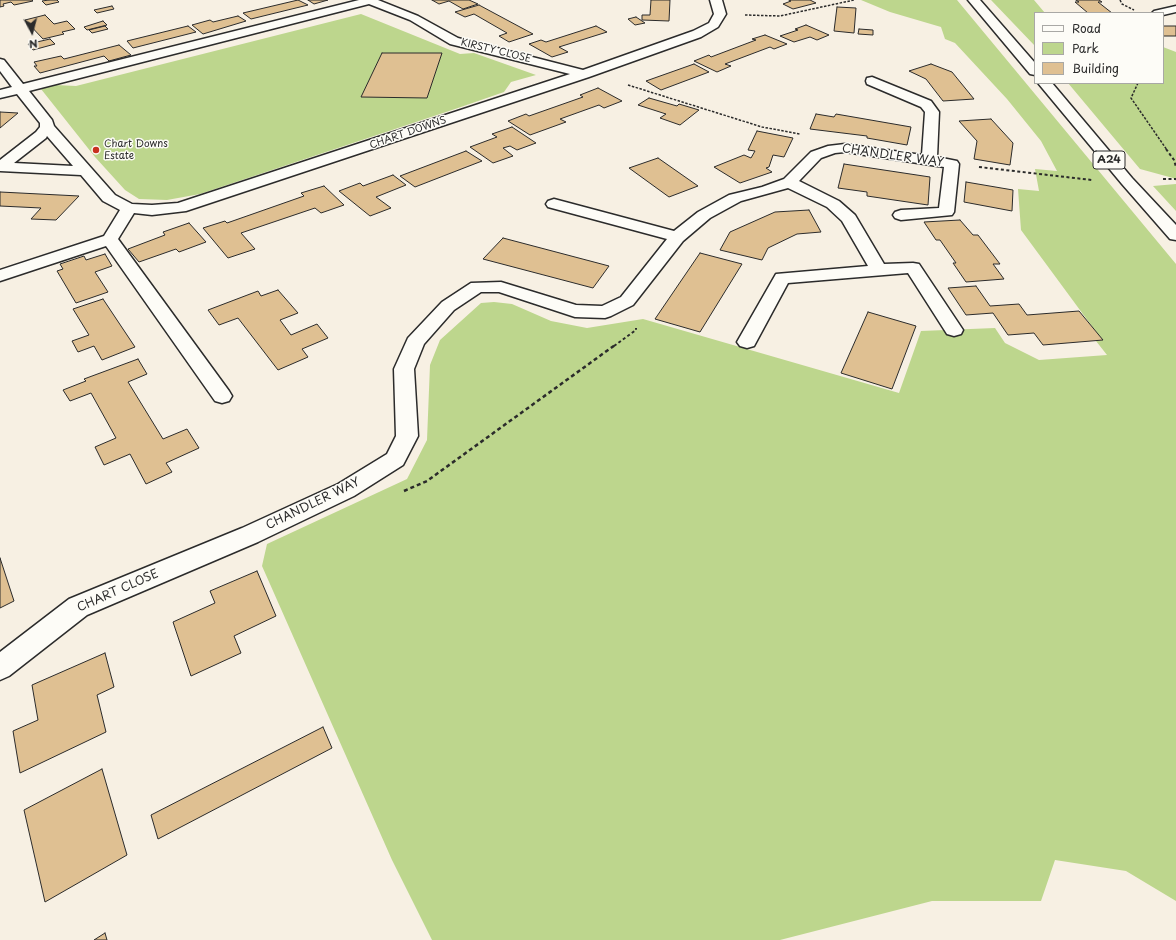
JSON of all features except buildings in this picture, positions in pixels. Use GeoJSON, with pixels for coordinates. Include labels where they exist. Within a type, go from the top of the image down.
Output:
{"type":"FeatureCollection","features":[{"type":"Feature","properties":{"kind":"main road"},"geometry":{"type":"LineString","coordinates":[[0,94],[370,0]]}},
{"type":"Feature","properties":{"kind":"main road","name":"KIRSTY CLOSE"},"geometry":{"type":"LineString","coordinates":[[370,0],[414,18],[454,41],[584,74]]}},
{"type":"Feature","properties":{"kind":"main road"},"geometry":{"type":"LineString","coordinates":[[716,0],[720,14]]}},
{"type":"Feature","properties":{"kind":"main road"},"geometry":{"type":"LineString","coordinates":[[974,0],[1034,70]]}},
{"type":"Feature","properties":{"kind":"main road"},"geometry":{"type":"LineString","coordinates":[[1162,12],[1176,9]]}},
{"type":"Feature","properties":{"kind":"main road","name":"CHART DOWNS"},"geometry":{"type":"LineString","coordinates":[[0,63],[47,123],[47,127],[83,171],[109,198],[129,208],[152,210],[180,208],[584,74],[697,34],[714,25],[720,14]]}},
{"type":"Feature","properties":{"kind":"main road"},"geometry":{"type":"LineString","coordinates":[[872,82],[926,104],[932,112],[929,161]]}},
{"type":"Feature","properties":{"kind":"main road","name":"A24"},"geometry":{"type":"LineString","coordinates":[[1046,84],[1127,181],[1176,235]]}},
{"type":"Feature","properties":{"kind":"main road"},"geometry":{"type":"LineString","coordinates":[[0,167],[41,135],[47,127]]}},
{"type":"Feature","properties":{"kind":"main road","name":"CHANDLER WAY"},"geometry":{"type":"LineString","coordinates":[[250,535],[346,490],[395,459],[407,436],[404,369],[415,342],[448,306],[477,287],[502,287],[575,311],[605,312],[627,301],[677,237],[704,215],[735,198],[767,190],[789,182],[816,155],[833,149],[845,148],[952,164]]}},
{"type":"Feature","properties":{"kind":"main road"},"geometry":{"type":"LineString","coordinates":[[901,215],[946,212],[952,164]]}},
{"type":"Feature","properties":{"kind":"main road"},"geometry":{"type":"LineString","coordinates":[[0,167],[83,171]]}},
{"type":"Feature","properties":{"kind":"main road"},"geometry":{"type":"LineString","coordinates":[[789,182],[833,204],[849,218],[879,270]]}},
{"type":"Feature","properties":{"kind":"main road"},"geometry":{"type":"LineString","coordinates":[[554,204],[677,237]]}},
{"type":"Feature","properties":{"kind":"main road"},"geometry":{"type":"LineString","coordinates":[[0,276],[110,239],[129,208]]}},
{"type":"Feature","properties":{"kind":"main road"},"geometry":{"type":"LineString","coordinates":[[110,239],[222,396]]}},
{"type":"Feature","properties":{"kind":"main road"},"geometry":{"type":"LineString","coordinates":[[747,342],[782,278],[913,268],[954,330]]}},
{"type":"Feature","properties":{"kind":"main road","name":"CHART CLOSE"},"geometry":{"type":"LineString","coordinates":[[0,668],[78,607],[250,535]]}},
{"type":"Feature","properties":{"kind":"path"},"geometry":{"type":"LineString","coordinates":[[720,14],[780,16],[854,0]]}},
{"type":"Feature","properties":{"kind":"path"},"geometry":{"type":"LineString","coordinates":[[1120,0],[1122,4],[1137,12]]}},
{"type":"Feature","properties":{"kind":"path"},"geometry":{"type":"LineString","coordinates":[[584,74],[602,77],[762,127],[814,137],[833,149]]}},
{"type":"Feature","properties":{"kind":"path"},"geometry":{"type":"LineString","coordinates":[[1138,84],[1131,98],[1174,160],[1176,167]]}},
{"type":"Feature","properties":{"kind":"path"},"geometry":{"type":"LineString","coordinates":[[952,164],[1101,182],[1176,179]]}},
{"type":"Feature","properties":{"kind":"path"},"geometry":{"type":"LineString","coordinates":[[398,494],[427,481],[636,330],[627,301]]}},
{"type":"Feature","properties":{"kind":"green space"},"geometry":{"type":"Polygon","coordinates":[[[861,0],[957,0],[1176,264],[1176,901],[1126,871],[1055,860],[1041,901],[932,901],[780,940],[432,940],[392,860],[262,566],[267,544],[407,479],[427,440],[430,365],[440,340],[481,303],[494,302],[512,304],[551,321],[587,328],[643,319],[899,393],[921,331],[995,328],[1005,343],[1039,360],[1107,355],[1096,341],[1102,340],[1021,230],[1018,189],[1039,191],[1035,169],[1057,171],[1041,141],[1007,99],[955,43],[945,39],[941,27],[890,12],[861,0]]]}},
{"type":"Feature","properties":{"kind":"green space"},"geometry":{"type":"Polygon","coordinates":[[[991,0],[1034,0],[1044,12],[1034,12],[1034,45],[991,0]]]}},
{"type":"Feature","properties":{"kind":"green space"},"geometry":{"type":"Polygon","coordinates":[[[361,14],[460,54],[474,53],[536,75],[511,82],[504,92],[458,108],[200,194],[167,200],[139,199],[125,190],[95,157],[41,89],[55,85],[76,86],[361,14]]]}},
{"type":"Feature","properties":{"kind":"green space"},"geometry":{"type":"Polygon","coordinates":[[[1164,47],[1176,52],[1176,181],[1173,178],[1140,169],[1069,84],[1164,84],[1164,47]]]}},
{"type":"Feature","properties":{"kind":"green space"},"geometry":{"type":"Polygon","coordinates":[[[1176,184],[1176,211],[1153,186],[1176,184]]]}},
{"type":"Feature","properties":{"kind":"place","name":"Chart Downs Estate"},"geometry":{"type":"Point","coordinates":[96,150]}}]}
